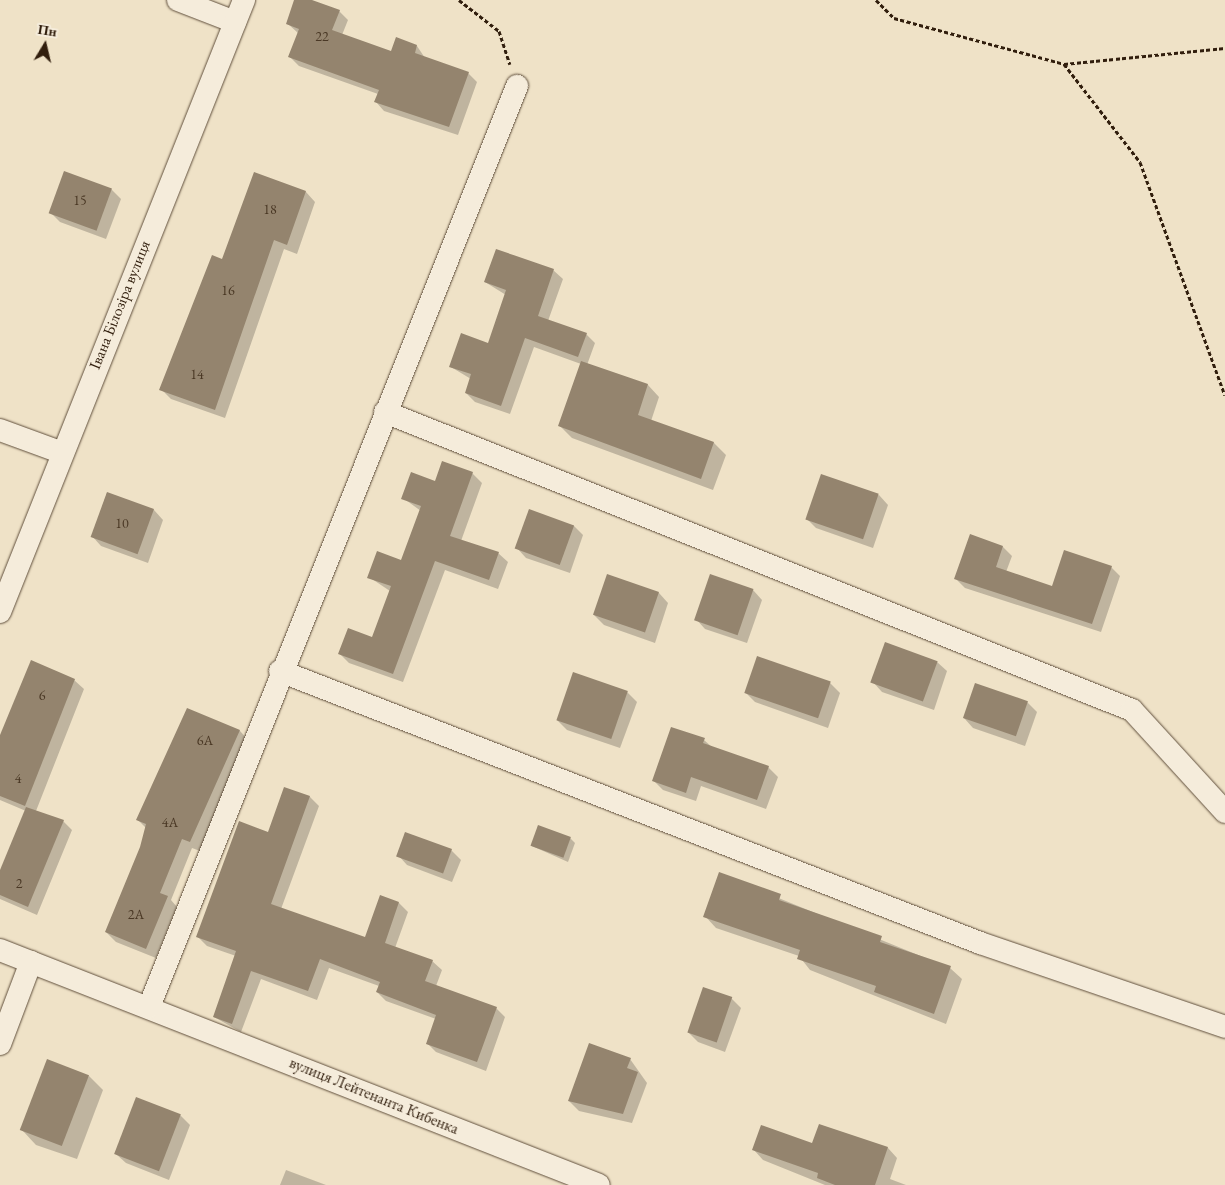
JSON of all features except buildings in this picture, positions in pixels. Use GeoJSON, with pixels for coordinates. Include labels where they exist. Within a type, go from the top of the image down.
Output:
{"type":"FeatureCollection","features":[{"type":"Feature","properties":{"kind":"street"},"geometry":{"type":"LineString","coordinates":[[178,0],[235,22]]}},
{"type":"Feature","properties":{"kind":"street","name":"Івана Білозіра вулиця"},"geometry":{"type":"LineString","coordinates":[[0,612],[60,452],[244,0]]}},
{"type":"Feature","properties":{"kind":"street"},"geometry":{"type":"LineString","coordinates":[[149,1007],[280,671],[516,86]]}},
{"type":"Feature","properties":{"kind":"street"},"geometry":{"type":"LineString","coordinates":[[384,412],[1132,710],[1225,812]]}},
{"type":"Feature","properties":{"kind":"street"},"geometry":{"type":"LineString","coordinates":[[0,430],[60,452]]}},
{"type":"Feature","properties":{"kind":"street"},"geometry":{"type":"LineString","coordinates":[[280,671],[980,943],[1225,1027]]}},
{"type":"Feature","properties":{"kind":"street"},"geometry":{"type":"LineString","coordinates":[[0,950],[31,962],[0,1044]]}},
{"type":"Feature","properties":{"kind":"street","name":"вулиця Лейтенанта Кибенка"},"geometry":{"type":"LineString","coordinates":[[31,962],[599,1185]]}},
{"type":"Feature","properties":{"kind":"path"},"geometry":{"type":"LineString","coordinates":[[459,0],[499,31],[516,86]]}},
{"type":"Feature","properties":{"kind":"path"},"geometry":{"type":"LineString","coordinates":[[876,0],[894,18],[1064,64],[1225,48]]}},
{"type":"Feature","properties":{"kind":"path"},"geometry":{"type":"LineString","coordinates":[[1064,64],[1140,162],[1225,395]]}}]}
